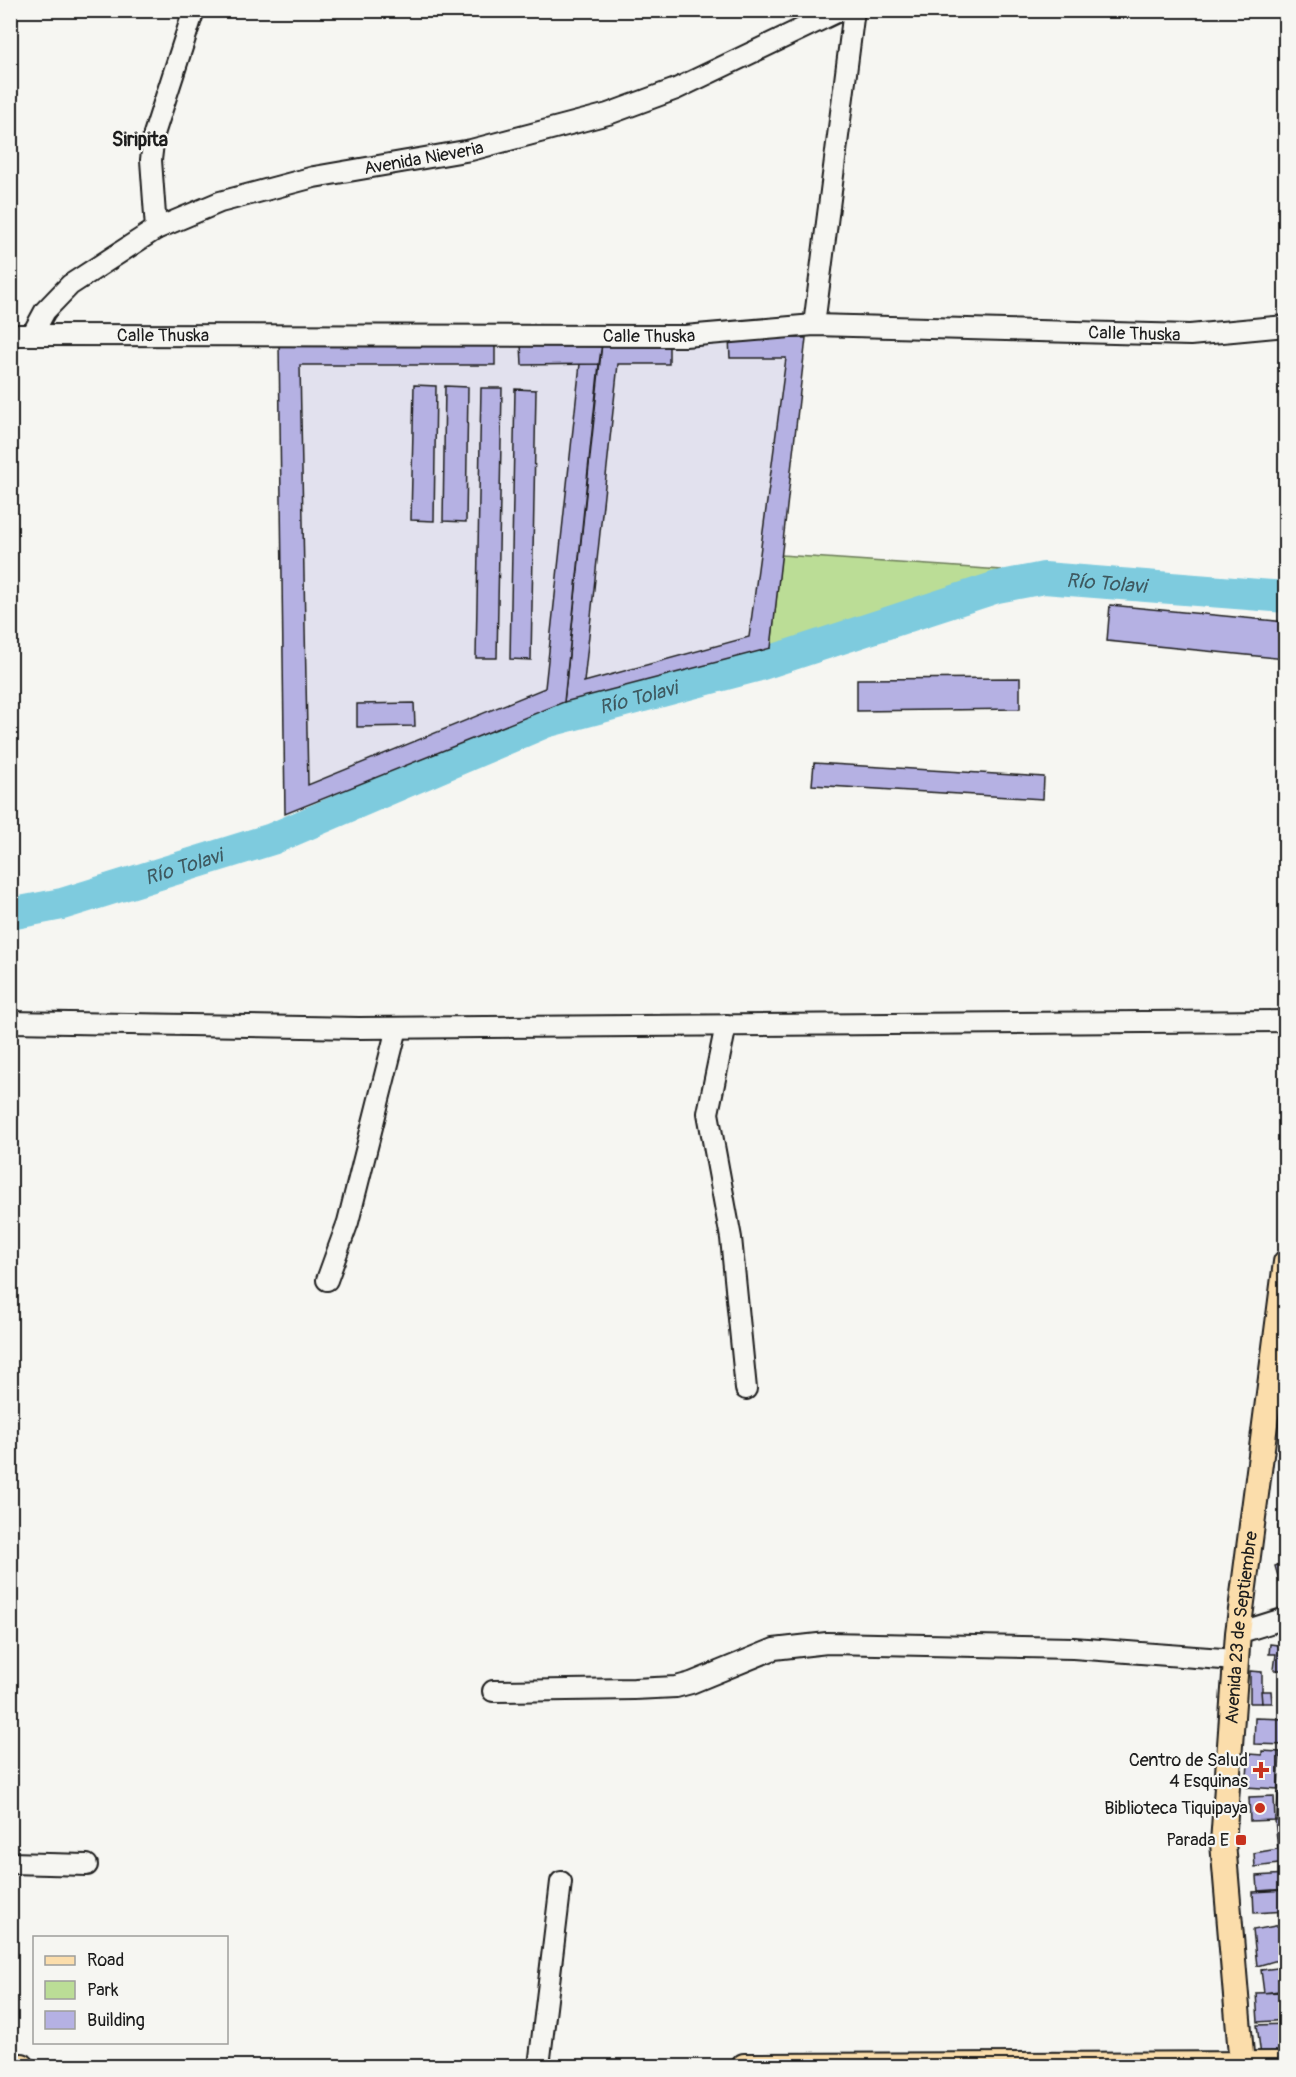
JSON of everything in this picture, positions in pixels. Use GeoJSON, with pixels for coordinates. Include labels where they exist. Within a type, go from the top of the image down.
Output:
{"type":"FeatureCollection","features":[{"type":"Feature","properties":{"kind":"main road","name":"Avenida 23 de Septiembre"},"geometry":{"type":"LineString","coordinates":[[1241,2065],[1223,1843],[1238,1633],[1286,1262]]}},
{"type":"Feature","properties":{"kind":"main road"},"geometry":{"type":"LineString","coordinates":[[744,2067],[1286,2064]]}},
{"type":"Feature","properties":{"kind":"main road"},"geometry":{"type":"LineString","coordinates":[[10,2067],[22,2067]]}},
{"type":"Feature","properties":{"kind":"street"},"geometry":{"type":"LineString","coordinates":[[156,229],[151,160],[154,134],[194,10]]}},
{"type":"Feature","properties":{"kind":"street","name":"Avenida Nieveria"},"geometry":{"type":"LineString","coordinates":[[32,335],[45,311],[70,285],[156,229],[220,202],[314,177],[471,150],[608,114],[676,89],[841,10]]}},
{"type":"Feature","properties":{"kind":"street"},"geometry":{"type":"LineString","coordinates":[[814,325],[854,10]]}},
{"type":"Feature","properties":{"kind":"street","name":"Calle Thuska"},"geometry":{"type":"LineString","coordinates":[[10,335],[685,336],[814,325],[1190,334],[1286,326]]}},
{"type":"Feature","properties":{"kind":"street"},"geometry":{"type":"LineString","coordinates":[[10,1022],[397,1028],[1286,1021]]}},
{"type":"Feature","properties":{"kind":"street"},"geometry":{"type":"LineString","coordinates":[[726,1025],[708,1113],[731,1238],[746,1389]]}},
{"type":"Feature","properties":{"kind":"street"},"geometry":{"type":"LineString","coordinates":[[327,1280],[348,1222],[397,1028]]}},
{"type":"Feature","properties":{"kind":"street"},"geometry":{"type":"LineString","coordinates":[[1238,1633],[1286,1618]]}},
{"type":"Feature","properties":{"kind":"street"},"geometry":{"type":"LineString","coordinates":[[493,1691],[676,1687],[774,1649],[827,1643],[1072,1648],[1236,1660]]}},
{"type":"Feature","properties":{"kind":"street"},"geometry":{"type":"LineString","coordinates":[[10,1863],[87,1865]]}},
{"type":"Feature","properties":{"kind":"street"},"geometry":{"type":"LineString","coordinates":[[539,2067],[561,1882]]}},
{"type":"Feature","properties":{"kind":"shaded area"},"geometry":{"type":"Polygon","coordinates":[[[806,338],[771,648],[564,702],[285,814],[279,343],[806,338]]]}},
{"type":"Feature","properties":{"kind":"green space"},"geometry":{"type":"Polygon","coordinates":[[[781,555],[1002,570],[771,648],[781,555]]]}},
{"type":"Feature","properties":{"kind":"building"},"geometry":{"type":"Polygon","coordinates":[[[729,338],[806,338],[771,648],[564,702],[602,343],[669,343],[669,364],[618,364],[584,682],[749,637],[786,358],[730,358],[729,338]]]}},
{"type":"Feature","properties":{"kind":"building"},"geometry":{"type":"Polygon","coordinates":[[[279,343],[495,343],[495,365],[300,365],[308,785],[545,688],[580,364],[599,364],[564,702],[285,814],[279,343]]]}},
{"type":"Feature","properties":{"kind":"building"},"geometry":{"type":"Polygon","coordinates":[[[521,343],[602,343],[599,364],[522,365],[521,343]]]}},
{"type":"Feature","properties":{"kind":"building"},"geometry":{"type":"Polygon","coordinates":[[[414,385],[436,386],[434,521],[411,520],[414,385]]]}},
{"type":"Feature","properties":{"kind":"building"},"geometry":{"type":"Polygon","coordinates":[[[445,386],[468,387],[466,522],[443,521],[445,386]]]}},
{"type":"Feature","properties":{"kind":"building"},"geometry":{"type":"Polygon","coordinates":[[[481,388],[502,388],[497,658],[476,658],[481,388]]]}},
{"type":"Feature","properties":{"kind":"building"},"geometry":{"type":"Polygon","coordinates":[[[515,389],[536,390],[531,660],[510,659],[515,389]]]}},
{"type":"Feature","properties":{"kind":"building"},"geometry":{"type":"Polygon","coordinates":[[[1110,605],[1286,622],[1286,659],[1107,641],[1110,605]]]}},
{"type":"Feature","properties":{"kind":"building"},"geometry":{"type":"Polygon","coordinates":[[[1020,678],[1020,709],[857,711],[857,679],[1020,678]]]}},
{"type":"Feature","properties":{"kind":"building"},"geometry":{"type":"Polygon","coordinates":[[[414,703],[415,726],[357,727],[357,704],[414,703]]]}},
{"type":"Feature","properties":{"kind":"building"},"geometry":{"type":"Polygon","coordinates":[[[814,763],[1044,777],[1043,799],[812,785],[814,763]]]}},
{"type":"Feature","properties":{"kind":"building"},"geometry":{"type":"Polygon","coordinates":[[[1286,1524],[1286,1540],[1281,1541],[1278,1526],[1286,1524]]]}},
{"type":"Feature","properties":{"kind":"building"},"geometry":{"type":"Polygon","coordinates":[[[1286,1562],[1286,1604],[1275,1566],[1286,1562]]]}},
{"type":"Feature","properties":{"kind":"building"},"geometry":{"type":"Polygon","coordinates":[[[1270,1644],[1286,1646],[1286,1670],[1274,1670],[1276,1654],[1269,1654],[1270,1644]]]}},
{"type":"Feature","properties":{"kind":"building"},"geometry":{"type":"Polygon","coordinates":[[[1250,1671],[1262,1672],[1262,1703],[1250,1703],[1250,1671]]]}},
{"type":"Feature","properties":{"kind":"building"},"geometry":{"type":"Polygon","coordinates":[[[1261,1691],[1271,1691],[1272,1703],[1262,1703],[1261,1691]]]}},
{"type":"Feature","properties":{"kind":"building"},"geometry":{"type":"Polygon","coordinates":[[[1255,1718],[1286,1719],[1286,1745],[1254,1744],[1255,1718]]]}},
{"type":"Feature","properties":{"kind":"building"},"geometry":{"type":"Polygon","coordinates":[[[1262,1751],[1280,1752],[1278,1789],[1246,1787],[1249,1754],[1262,1755],[1262,1751]]]}},
{"type":"Feature","properties":{"kind":"building"},"geometry":{"type":"Polygon","coordinates":[[[1286,1792],[1286,1817],[1277,1818],[1278,1793],[1286,1792]]]}},
{"type":"Feature","properties":{"kind":"building"},"geometry":{"type":"Polygon","coordinates":[[[1274,1796],[1275,1820],[1250,1821],[1249,1797],[1274,1796]]]}},
{"type":"Feature","properties":{"kind":"building"},"geometry":{"type":"Polygon","coordinates":[[[1275,1820],[1286,1820],[1286,1863],[1255,1867],[1254,1853],[1278,1849],[1275,1820]]]}},
{"type":"Feature","properties":{"kind":"building"},"geometry":{"type":"Polygon","coordinates":[[[1286,1874],[1286,1889],[1258,1891],[1257,1876],[1286,1874]]]}},
{"type":"Feature","properties":{"kind":"building"},"geometry":{"type":"Polygon","coordinates":[[[1286,1890],[1286,1911],[1254,1913],[1253,1892],[1286,1890]]]}},
{"type":"Feature","properties":{"kind":"building"},"geometry":{"type":"Polygon","coordinates":[[[1281,1925],[1285,1958],[1257,1966],[1253,1930],[1281,1925]]]}},
{"type":"Feature","properties":{"kind":"building"},"geometry":{"type":"Polygon","coordinates":[[[1285,1967],[1286,1990],[1264,1993],[1261,1970],[1285,1967]]]}},
{"type":"Feature","properties":{"kind":"building"},"geometry":{"type":"Polygon","coordinates":[[[1283,1992],[1286,2020],[1258,2022],[1256,1993],[1283,1992]]]}},
{"type":"Feature","properties":{"kind":"building"},"geometry":{"type":"Polygon","coordinates":[[[1286,2024],[1286,2051],[1282,2051],[1283,2055],[1261,2056],[1257,2025],[1286,2024]]]}},
{"type":"Feature","properties":{"kind":"waterway","name":"Río Tolavi"},"geometry":{"type":"LineString","coordinates":[[10,914],[62,904],[272,839],[545,722],[756,666],[997,587],[1044,578],[1286,597]]}},
{"type":"Feature","properties":{"kind":"place","name":"Centro de Salud 4 Esquinas"},"geometry":{"type":"Point","coordinates":[1261,1770]}},
{"type":"Feature","properties":{"kind":"place","name":"Biblioteca Tiquipaya"},"geometry":{"type":"Point","coordinates":[1260,1808]}},
{"type":"Feature","properties":{"kind":"place","name":"Parada E"},"geometry":{"type":"Point","coordinates":[1241,1840]}},
{"type":"Feature","properties":{"kind":"district","name":"Siripita"},"geometry":{"type":"Point","coordinates":[140,139]}}]}
